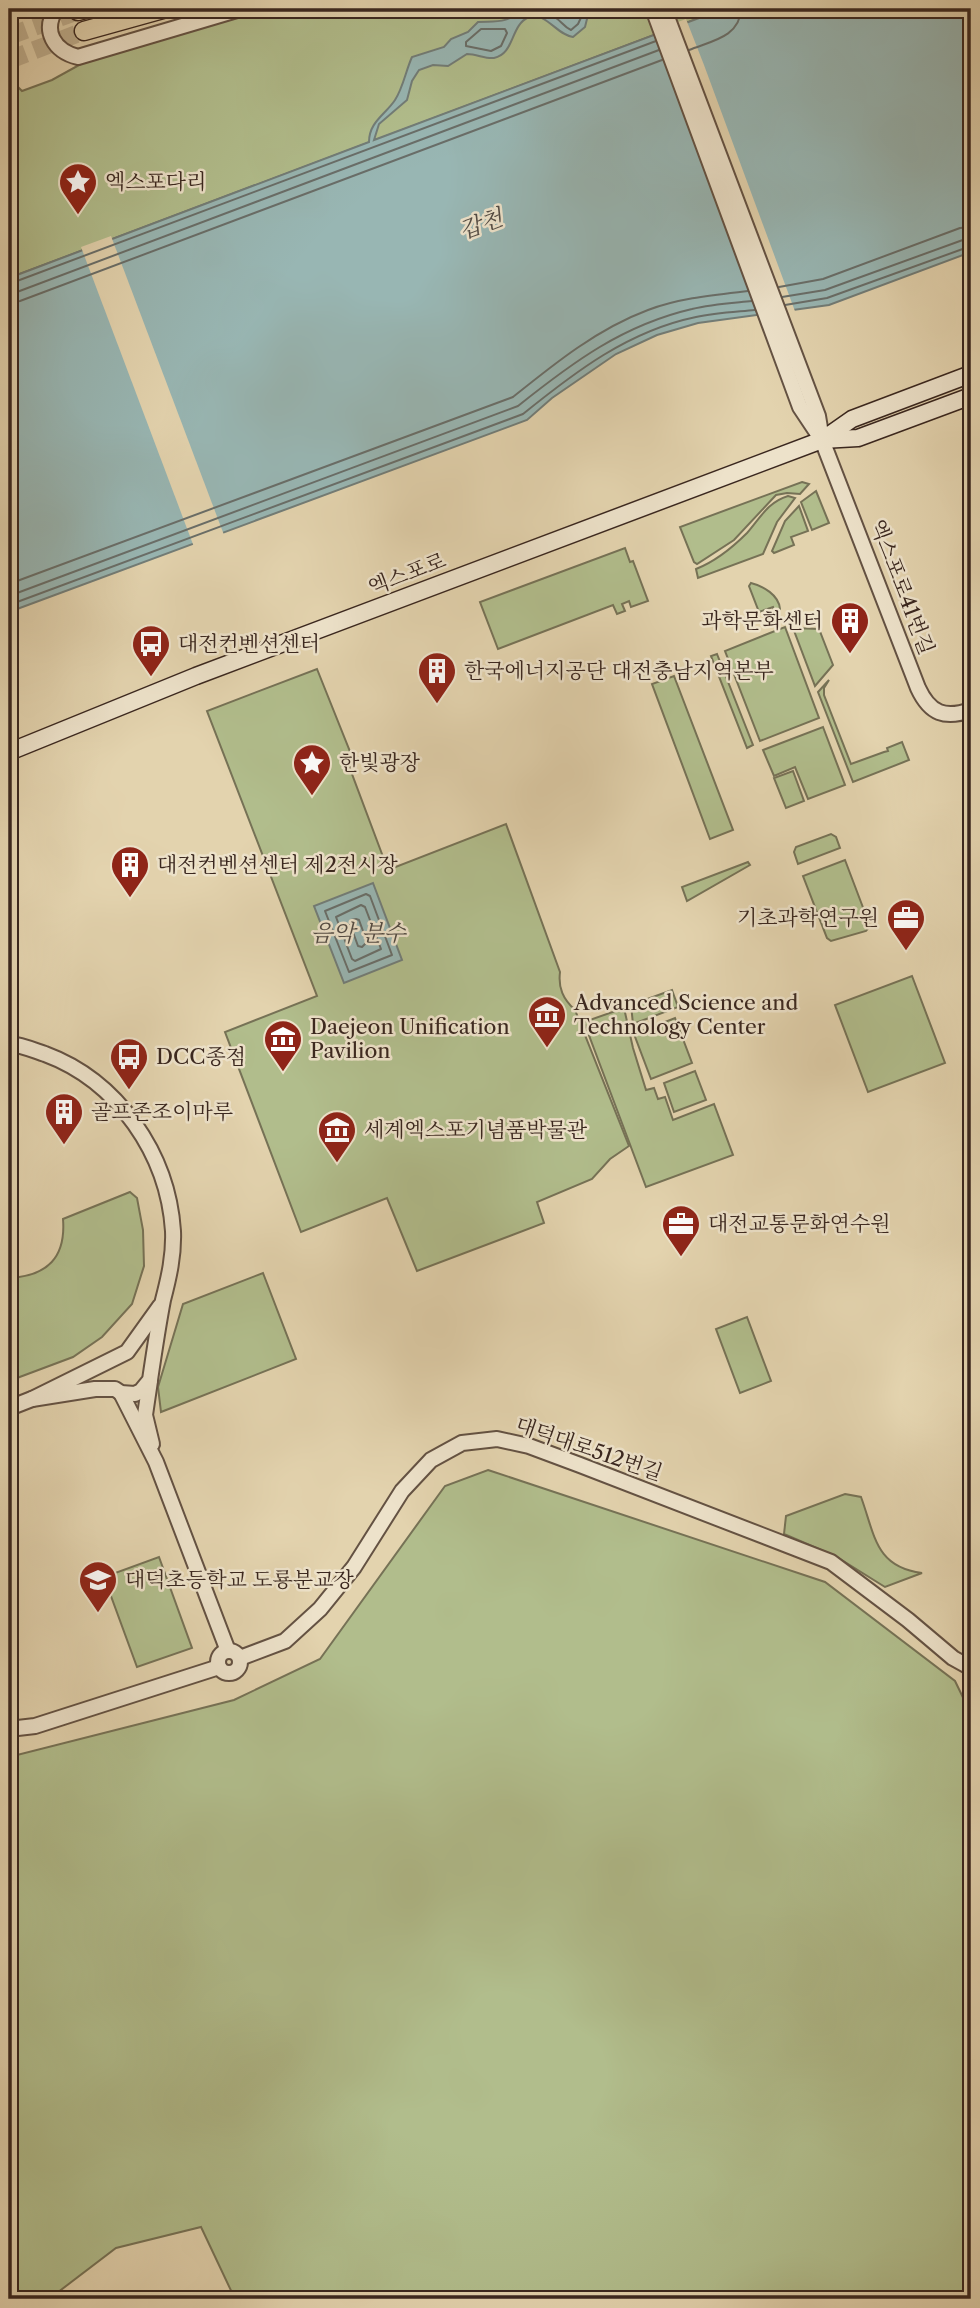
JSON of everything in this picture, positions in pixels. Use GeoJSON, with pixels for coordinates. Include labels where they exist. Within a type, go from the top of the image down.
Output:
{"type":"FeatureCollection","features":[{"type":"Feature","properties":{"kind":"highway"},"geometry":{"type":"LineString","coordinates":[[84,32],[163,9]]}},
{"type":"Feature","properties":{"kind":"main road","name":"엑스포로"},"geometry":{"type":"LineString","coordinates":[[9,752],[196,676],[822,440],[852,419],[971,374]]}},
{"type":"Feature","properties":{"kind":"main road","name":"엑스포로"},"geometry":{"type":"LineString","coordinates":[[822,440],[858,438],[971,396]]}},
{"type":"Feature","properties":{"kind":"street"},"geometry":{"type":"LineString","coordinates":[[56,9],[51,18],[52,34],[57,48],[78,57],[240,9]]}},
{"type":"Feature","properties":{"kind":"street"},"geometry":{"type":"LineString","coordinates":[[653,9],[807,405]]}},
{"type":"Feature","properties":{"kind":"street"},"geometry":{"type":"LineString","coordinates":[[664,9],[807,405]]}},
{"type":"Feature","properties":{"kind":"street","name":"엑스포로41번길"},"geometry":{"type":"LineString","coordinates":[[807,405],[922,697],[942,714],[951,716],[971,710]]}},
{"type":"Feature","properties":{"kind":"street"},"geometry":{"type":"LineString","coordinates":[[9,1044],[57,1058],[85,1073],[106,1090],[128,1114],[148,1145],[159,1170],[169,1202],[173,1232],[171,1271],[163,1301],[145,1415],[156,1462]]}},
{"type":"Feature","properties":{"kind":"street"},"geometry":{"type":"LineString","coordinates":[[9,1728],[35,1726],[219,1667],[219,1657],[234,1655],[156,1462],[108,1377],[111,1363],[121,1355],[163,1301]]}},
{"type":"Feature","properties":{"kind":"street"},"geometry":{"type":"LineString","coordinates":[[9,1408],[121,1355],[141,1355],[146,1360],[150,1376],[141,1391],[135,1394],[95,1389],[32,1399]]}},
{"type":"Feature","properties":{"kind":"street","name":"대덕대로512번길"},"geometry":{"type":"LineString","coordinates":[[234,1655],[285,1641],[320,1609],[354,1567],[402,1490],[431,1460],[462,1443],[497,1439],[529,1446],[831,1562],[953,1658],[971,1668]]}},
{"type":"Feature","properties":{"kind":"green space"},"geometry":{"type":"Polygon","coordinates":[[[253,9],[723,9],[9,278],[9,78],[22,91],[52,80],[99,54],[253,9]]]}},
{"type":"Feature","properties":{"kind":"green space"},"geometry":{"type":"Polygon","coordinates":[[[802,482],[809,484],[800,494],[776,495],[734,540],[697,564],[694,562],[680,527],[802,482]]]}},
{"type":"Feature","properties":{"kind":"green space"},"geometry":{"type":"Polygon","coordinates":[[[816,491],[829,523],[812,530],[801,502],[816,491]]]}},
{"type":"Feature","properties":{"kind":"green space"},"geometry":{"type":"Polygon","coordinates":[[[788,496],[795,498],[777,522],[763,554],[698,578],[696,569],[729,549],[770,506],[788,496]]]}},
{"type":"Feature","properties":{"kind":"green space"},"geometry":{"type":"Polygon","coordinates":[[[799,506],[808,531],[791,537],[794,545],[774,553],[772,551],[785,521],[799,506]]]}},
{"type":"Feature","properties":{"kind":"green space"},"geometry":{"type":"Polygon","coordinates":[[[625,548],[630,562],[633,561],[648,601],[631,607],[629,601],[622,604],[625,611],[617,614],[613,605],[498,649],[480,602],[625,548]]]}},
{"type":"Feature","properties":{"kind":"green space"},"geometry":{"type":"Polygon","coordinates":[[[751,583],[774,595],[780,609],[775,614],[773,607],[759,612],[749,586],[751,583]]]}},
{"type":"Feature","properties":{"kind":"green space"},"geometry":{"type":"Polygon","coordinates":[[[785,627],[819,718],[760,741],[725,651],[785,627]]]}},
{"type":"Feature","properties":{"kind":"green space"},"geometry":{"type":"Polygon","coordinates":[[[793,628],[819,629],[833,665],[815,686],[793,628]]]}},
{"type":"Feature","properties":{"kind":"green space"},"geometry":{"type":"Polygon","coordinates":[[[717,654],[753,745],[747,748],[711,656],[717,654]]]}},
{"type":"Feature","properties":{"kind":"green space"},"geometry":{"type":"Polygon","coordinates":[[[317,669],[355,764],[349,766],[388,870],[506,824],[560,972],[562,993],[575,1010],[629,1146],[610,1159],[592,1179],[537,1202],[544,1223],[417,1271],[387,1198],[301,1232],[225,1032],[317,996],[207,711],[317,669]]]}},
{"type":"Feature","properties":{"kind":"green space"},"geometry":{"type":"Polygon","coordinates":[[[674,676],[733,830],[710,839],[652,684],[674,676]]]}},
{"type":"Feature","properties":{"kind":"green space"},"geometry":{"type":"Polygon","coordinates":[[[829,680],[824,688],[824,695],[851,764],[888,751],[887,748],[902,742],[909,760],[853,782],[818,692],[829,680]]]}},
{"type":"Feature","properties":{"kind":"green space"},"geometry":{"type":"Polygon","coordinates":[[[823,727],[845,785],[808,799],[795,767],[774,776],[763,750],[823,727]]]}},
{"type":"Feature","properties":{"kind":"green space"},"geometry":{"type":"Polygon","coordinates":[[[793,771],[804,801],[786,808],[774,778],[793,771]]]}},
{"type":"Feature","properties":{"kind":"green space"},"geometry":{"type":"Polygon","coordinates":[[[831,834],[836,837],[840,848],[798,864],[794,852],[796,847],[831,834]]]}},
{"type":"Feature","properties":{"kind":"green space"},"geometry":{"type":"Polygon","coordinates":[[[845,860],[870,926],[866,931],[831,941],[827,938],[803,876],[845,860]]]}},
{"type":"Feature","properties":{"kind":"green space"},"geometry":{"type":"Polygon","coordinates":[[[748,862],[750,865],[687,901],[682,887],[748,862]]]}},
{"type":"Feature","properties":{"kind":"green space"},"geometry":{"type":"Polygon","coordinates":[[[912,976],[945,1063],[868,1092],[835,1005],[912,976]]]}},
{"type":"Feature","properties":{"kind":"green space"},"geometry":{"type":"Polygon","coordinates":[[[672,990],[678,1007],[633,1024],[631,1005],[672,990]]]}},
{"type":"Feature","properties":{"kind":"green space"},"geometry":{"type":"Polygon","coordinates":[[[624,1008],[646,1090],[654,1088],[658,1099],[665,1097],[673,1120],[714,1104],[733,1155],[646,1187],[584,1022],[624,1008]]]}},
{"type":"Feature","properties":{"kind":"green space"},"geometry":{"type":"Polygon","coordinates":[[[675,1018],[692,1063],[651,1079],[634,1034],[675,1018]]]}},
{"type":"Feature","properties":{"kind":"green space"},"geometry":{"type":"Polygon","coordinates":[[[695,1071],[706,1100],[674,1112],[664,1083],[695,1071]]]}},
{"type":"Feature","properties":{"kind":"green space"},"geometry":{"type":"Polygon","coordinates":[[[130,1192],[137,1198],[143,1230],[144,1266],[132,1304],[102,1337],[73,1357],[9,1381],[9,1278],[34,1273],[52,1262],[61,1244],[63,1219],[130,1192]]]}},
{"type":"Feature","properties":{"kind":"green space"},"geometry":{"type":"Polygon","coordinates":[[[263,1273],[296,1359],[161,1412],[158,1387],[183,1304],[263,1273]]]}},
{"type":"Feature","properties":{"kind":"green space"},"geometry":{"type":"Polygon","coordinates":[[[747,1317],[771,1381],[740,1393],[716,1329],[747,1317]]]}},
{"type":"Feature","properties":{"kind":"green space"},"geometry":{"type":"Polygon","coordinates":[[[488,1470],[825,1582],[955,1681],[971,1714],[971,2299],[235,2299],[201,2227],[116,2248],[49,2299],[9,2299],[9,1757],[234,1700],[320,1659],[445,1486],[488,1470]]]}},
{"type":"Feature","properties":{"kind":"green space"},"geometry":{"type":"Polygon","coordinates":[[[845,1494],[861,1497],[874,1536],[886,1556],[906,1570],[922,1573],[885,1587],[835,1556],[784,1534],[786,1516],[845,1494]]]}},
{"type":"Feature","properties":{"kind":"green space"},"geometry":{"type":"Polygon","coordinates":[[[159,1557],[192,1648],[137,1667],[104,1577],[159,1557]]]}},
{"type":"Feature","properties":{"kind":"water","name":"갑천"},"geometry":{"type":"Polygon","coordinates":[[[521,9],[599,9],[588,15],[585,27],[573,37],[562,33],[541,17],[529,17],[518,26],[506,51],[501,55],[491,58],[467,54],[448,66],[433,65],[419,70],[412,81],[407,100],[379,124],[374,140],[723,9],[971,9],[971,252],[829,305],[698,323],[657,335],[616,354],[552,398],[527,420],[9,612],[9,278],[369,142],[375,124],[398,95],[412,57],[444,47],[451,39],[468,32],[478,22],[506,19],[521,9]]]}},
{"type":"Feature","properties":{"kind":"water","name":"음악 분수"},"geometry":{"type":"Polygon","coordinates":[[[373,883],[402,960],[344,983],[314,906],[373,883]]]}},
{"type":"Feature","properties":{"kind":"pier"},"geometry":{"type":"Polygon","coordinates":[[[686,19],[796,314],[758,320],[762,316],[653,31],[686,19]]]}},
{"type":"Feature","properties":{"kind":"pier"},"geometry":{"type":"Polygon","coordinates":[[[111,236],[224,535],[194,547],[81,247],[111,236]]]}},
{"type":"Feature","properties":{"kind":"tunnel"},"geometry":{"type":"LineString","coordinates":[[9,36],[78,11]]}},
{"type":"Feature","properties":{"kind":"tunnel"},"geometry":{"type":"LineString","coordinates":[[9,60],[84,31]]}},
{"type":"Feature","properties":{"kind":"place","name":"엑스포다리"},"geometry":{"type":"Point","coordinates":[78,216]}},
{"type":"Feature","properties":{"kind":"place","name":"과학문화센터"},"geometry":{"type":"Point","coordinates":[850,655]}},
{"type":"Feature","properties":{"kind":"place","name":"대전컨벤션센터"},"geometry":{"type":"Point","coordinates":[151,678]}},
{"type":"Feature","properties":{"kind":"place","name":"한국에너지공단 대전충남지역본부"},"geometry":{"type":"Point","coordinates":[437,705]}},
{"type":"Feature","properties":{"kind":"place","name":"한빛광장"},"geometry":{"type":"Point","coordinates":[312,797]}},
{"type":"Feature","properties":{"kind":"place","name":"대전컨벤션센터 제2전시장"},"geometry":{"type":"Point","coordinates":[130,899]}},
{"type":"Feature","properties":{"kind":"place","name":"기초과학연구원"},"geometry":{"type":"Point","coordinates":[906,952]}},
{"type":"Feature","properties":{"kind":"place","name":"Advanced Science and Technology Center"},"geometry":{"type":"Point","coordinates":[547,1049]}},
{"type":"Feature","properties":{"kind":"place","name":"Daejeon Unification Pavilion"},"geometry":{"type":"Point","coordinates":[283,1073]}},
{"type":"Feature","properties":{"kind":"place","name":"DCC종점"},"geometry":{"type":"Point","coordinates":[129,1091]}},
{"type":"Feature","properties":{"kind":"place","name":"골프존조이마루"},"geometry":{"type":"Point","coordinates":[64,1146]}},
{"type":"Feature","properties":{"kind":"place","name":"세계엑스포기념품박물관"},"geometry":{"type":"Point","coordinates":[337,1164]}},
{"type":"Feature","properties":{"kind":"place","name":"대전교통문화연수원"},"geometry":{"type":"Point","coordinates":[681,1258]}},
{"type":"Feature","properties":{"kind":"place","name":"대덕초등학교 도룡분교장"},"geometry":{"type":"Point","coordinates":[98,1614]}}]}
